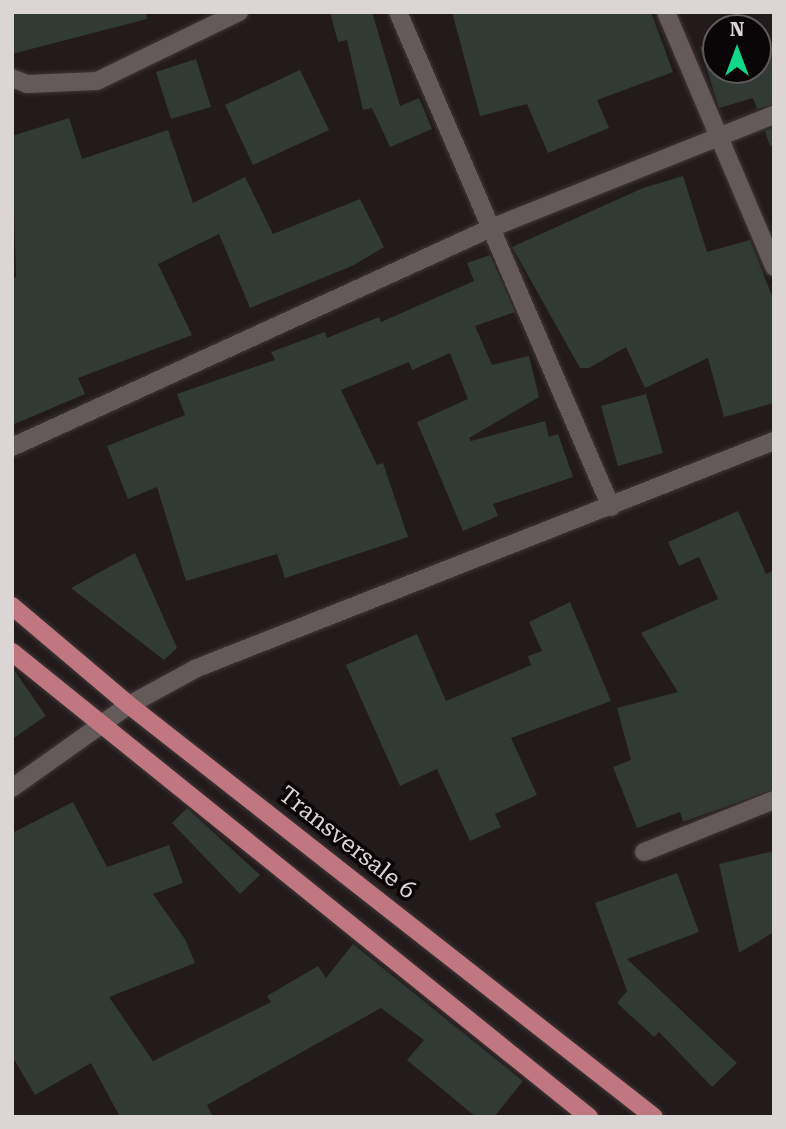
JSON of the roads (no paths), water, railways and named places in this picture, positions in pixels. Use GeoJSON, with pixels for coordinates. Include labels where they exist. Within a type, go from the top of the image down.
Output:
{"type":"FeatureCollection","features":[{"type":"Feature","properties":{"kind":"main road","name":"Transversale 6"},"geometry":{"type":"LineString","coordinates":[[12,606],[129,705],[653,1117]]}},
{"type":"Feature","properties":{"kind":"main road"},"geometry":{"type":"LineString","coordinates":[[12,652],[589,1117]]}},
{"type":"Feature","properties":{"kind":"street"},"geometry":{"type":"LineString","coordinates":[[12,78],[27,83],[97,81],[239,12]]}},
{"type":"Feature","properties":{"kind":"street"},"geometry":{"type":"LineString","coordinates":[[398,12],[611,508]]}},
{"type":"Feature","properties":{"kind":"street"},"geometry":{"type":"LineString","coordinates":[[666,12],[774,267]]}},
{"type":"Feature","properties":{"kind":"street"},"geometry":{"type":"LineString","coordinates":[[12,447],[491,228],[774,115]]}},
{"type":"Feature","properties":{"kind":"street"},"geometry":{"type":"LineString","coordinates":[[12,788],[129,705],[197,667],[611,508],[774,441]]}},
{"type":"Feature","properties":{"kind":"street"},"geometry":{"type":"LineString","coordinates":[[644,852],[774,800]]}}]}
